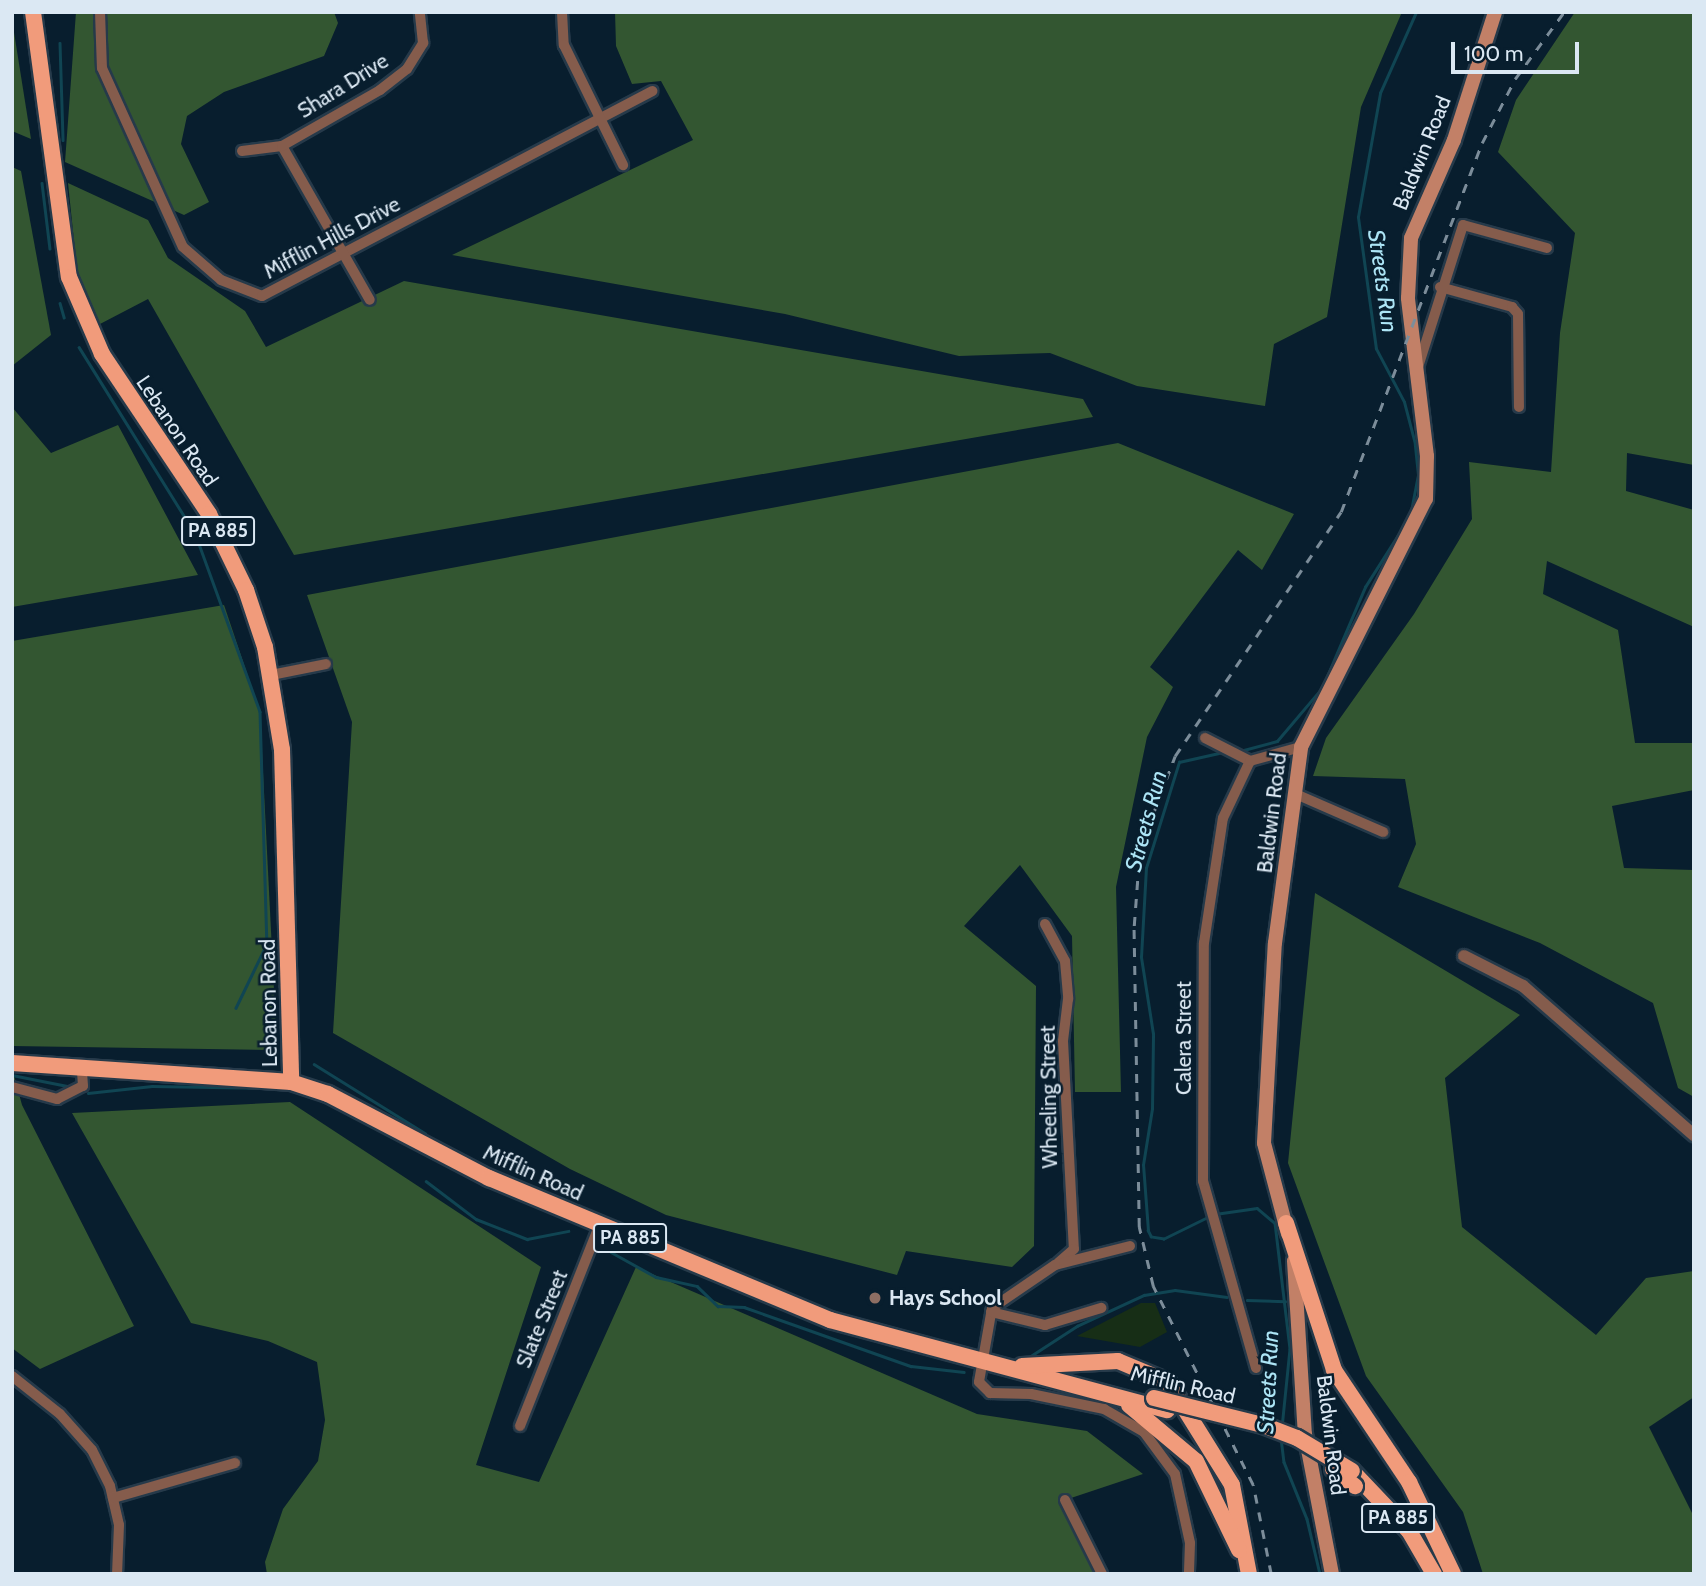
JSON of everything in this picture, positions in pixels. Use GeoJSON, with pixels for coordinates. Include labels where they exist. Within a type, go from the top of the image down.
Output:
{"type":"FeatureCollection","features":[{"type":"Feature","properties":{"kind":"main road","name":"Lebanon Road"},"geometry":{"type":"LineString","coordinates":[[33,12],[69,277],[108,364],[228,550],[246,590],[271,676],[285,811],[291,1082]]}},
{"type":"Feature","properties":{"kind":"main road","name":"Baldwin Road"},"geometry":{"type":"LineString","coordinates":[[1332,1574],[1305,1434],[1299,1308],[1286,1223],[1264,1143],[1275,943],[1298,796],[1301,747],[1426,499],[1428,468],[1408,298],[1411,238],[1454,140],[1495,12]]}},
{"type":"Feature","properties":{"kind":"main road","name":"Mifflin Road"},"geometry":{"type":"LineString","coordinates":[[12,1063],[82,1070],[291,1082],[328,1094],[489,1178],[599,1226],[841,1324],[1167,1410],[1300,1449],[1354,1479],[1401,1535],[1424,1574]]}},
{"type":"Feature","properties":{"kind":"main road"},"geometry":{"type":"LineString","coordinates":[[1286,1223],[1334,1370],[1409,1482],[1453,1574]]}},
{"type":"Feature","properties":{"kind":"main road"},"geometry":{"type":"LineString","coordinates":[[989,1363],[1118,1362],[1146,1368],[1168,1382],[1232,1485],[1248,1573]]}},
{"type":"Feature","properties":{"kind":"main road","name":"Mifflin Road"},"geometry":{"type":"LineString","coordinates":[[1030,1374],[1154,1398],[1263,1425],[1354,1479],[1409,1531],[1434,1574]]}},
{"type":"Feature","properties":{"kind":"main road"},"geometry":{"type":"LineString","coordinates":[[1107,1396],[1153,1420],[1196,1461],[1248,1573]]}},
{"type":"Feature","properties":{"kind":"street","name":"Mifflin Hills Drive"},"geometry":{"type":"LineString","coordinates":[[100,12],[102,68],[183,247],[221,280],[261,296],[345,254],[598,117],[653,91]]}},
{"type":"Feature","properties":{"kind":"street","name":"Shara Drive"},"geometry":{"type":"LineString","coordinates":[[242,151],[282,146],[407,69],[423,43],[419,12]]}},
{"type":"Feature","properties":{"kind":"street"},"geometry":{"type":"LineString","coordinates":[[562,12],[564,46],[622,165]]}},
{"type":"Feature","properties":{"kind":"street"},"geometry":{"type":"LineString","coordinates":[[282,146],[370,300]]}},
{"type":"Feature","properties":{"kind":"street"},"geometry":{"type":"LineString","coordinates":[[1417,371],[1440,287],[1463,225],[1547,248]]}},
{"type":"Feature","properties":{"kind":"street"},"geometry":{"type":"LineString","coordinates":[[1440,287],[1512,307],[1518,314],[1519,407]]}},
{"type":"Feature","properties":{"kind":"street"},"geometry":{"type":"LineString","coordinates":[[271,676],[326,664]]}},
{"type":"Feature","properties":{"kind":"street"},"geometry":{"type":"LineString","coordinates":[[1205,738],[1250,761],[1301,747]]}},
{"type":"Feature","properties":{"kind":"street","name":"Calera Street"},"geometry":{"type":"LineString","coordinates":[[1250,761],[1223,818],[1204,943],[1203,1181],[1256,1368]]}},
{"type":"Feature","properties":{"kind":"street"},"geometry":{"type":"LineString","coordinates":[[1298,796],[1383,832]]}},
{"type":"Feature","properties":{"kind":"street","name":"Wheeling Street"},"geometry":{"type":"LineString","coordinates":[[1045,924],[1065,961],[1068,999],[1063,1041],[1074,1249],[1055,1265]]}},
{"type":"Feature","properties":{"kind":"street"},"geometry":{"type":"LineString","coordinates":[[1464,956],[1523,986],[1694,1135]]}},
{"type":"Feature","properties":{"kind":"street"},"geometry":{"type":"LineString","coordinates":[[12,1087],[41,1098],[66,1097],[83,1086],[82,1070]]}},
{"type":"Feature","properties":{"kind":"street","name":"Slate Street"},"geometry":{"type":"LineString","coordinates":[[520,1426],[599,1226]]}},
{"type":"Feature","properties":{"kind":"street"},"geometry":{"type":"LineString","coordinates":[[991,1312],[1055,1265],[1130,1246]]}},
{"type":"Feature","properties":{"kind":"street"},"geometry":{"type":"LineString","coordinates":[[991,1312],[1045,1325],[1101,1308]]}},
{"type":"Feature","properties":{"kind":"street"},"geometry":{"type":"LineString","coordinates":[[991,1312],[989,1363],[979,1382],[990,1393],[1031,1394],[1104,1409],[1154,1442],[1175,1474],[1183,1503],[1189,1574]]}},
{"type":"Feature","properties":{"kind":"street"},"geometry":{"type":"LineString","coordinates":[[12,1376],[82,1438],[113,1498],[119,1525],[117,1574]]}},
{"type":"Feature","properties":{"kind":"street"},"geometry":{"type":"LineString","coordinates":[[113,1498],[235,1463]]}},
{"type":"Feature","properties":{"kind":"street"},"geometry":{"type":"LineString","coordinates":[[1065,1500],[1102,1574]]}},
{"type":"Feature","properties":{"kind":"green space"},"geometry":{"type":"Polygon","coordinates":[[[76,12],[334,12],[338,23],[324,56],[224,92],[187,116],[181,144],[209,202],[184,215],[65,162],[76,12]]]}},
{"type":"Feature","properties":{"kind":"green space"},"geometry":{"type":"Polygon","coordinates":[[[615,12],[1402,12],[1361,107],[1327,317],[1274,344],[1265,406],[1137,386],[1050,353],[959,356],[785,314],[452,255],[693,140],[661,81],[632,84],[616,46],[615,12]]]}},
{"type":"Feature","properties":{"kind":"green space"},"geometry":{"type":"Polygon","coordinates":[[[1575,12],[1694,12],[1694,465],[1627,453],[1626,491],[1694,510],[1694,627],[1547,561],[1543,594],[1618,630],[1635,743],[1694,743],[1694,790],[1612,806],[1624,868],[1694,870],[1694,1097],[1678,1088],[1653,1003],[1540,943],[1398,887],[1416,844],[1405,779],[1313,776],[1326,738],[1414,614],[1472,519],[1469,462],[1551,472],[1560,333],[1575,233],[1498,152],[1516,100],[1575,12]]]}},
{"type":"Feature","properties":{"kind":"green space"},"geometry":{"type":"Polygon","coordinates":[[[13,26],[31,139],[12,131],[13,26]]]}},
{"type":"Feature","properties":{"kind":"green space"},"geometry":{"type":"Polygon","coordinates":[[[12,167],[21,171],[51,335],[12,366],[12,167]]]}},
{"type":"Feature","properties":{"kind":"green space"},"geometry":{"type":"Polygon","coordinates":[[[68,183],[148,220],[168,258],[245,311],[266,347],[404,281],[1083,399],[1093,417],[294,555],[148,299],[100,324],[77,270],[68,183]]]}},
{"type":"Feature","properties":{"kind":"green space"},"geometry":{"type":"Polygon","coordinates":[[[12,407],[51,453],[118,425],[198,575],[12,607],[12,407]]]}},
{"type":"Feature","properties":{"kind":"green space"},"geometry":{"type":"Polygon","coordinates":[[[1118,443],[1294,514],[1262,570],[1238,550],[1150,667],[1173,687],[1147,737],[1116,887],[1121,1092],[1075,1092],[1072,936],[1020,865],[964,926],[1036,986],[1034,1246],[1012,1267],[906,1251],[897,1275],[666,1215],[570,1169],[333,1033],[352,722],[307,595],[1118,443]]]}},
{"type":"Feature","properties":{"kind":"green space"},"geometry":{"type":"Polygon","coordinates":[[[224,605],[260,712],[277,1050],[12,1046],[12,641],[224,605]]]}},
{"type":"Feature","properties":{"kind":"green space"},"geometry":{"type":"Polygon","coordinates":[[[1315,893],[1520,1015],[1445,1078],[1462,1227],[1596,1335],[1646,1278],[1694,1271],[1694,1397],[1649,1427],[1694,1517],[1694,1574],[1483,1574],[1463,1512],[1366,1376],[1288,1163],[1315,893]]]}},
{"type":"Feature","properties":{"kind":"green space"},"geometry":{"type":"Polygon","coordinates":[[[12,1068],[22,1105],[134,1326],[40,1369],[12,1348],[12,1068]]]}},
{"type":"Feature","properties":{"kind":"green space"},"geometry":{"type":"Polygon","coordinates":[[[290,1102],[541,1267],[476,1465],[539,1482],[636,1267],[977,1414],[1087,1431],[1143,1474],[1065,1500],[1102,1574],[267,1574],[265,1562],[283,1509],[318,1461],[325,1420],[317,1362],[268,1341],[191,1323],[72,1113],[290,1102]]]}},
{"type":"Feature","properties":{"kind":"green space"},"geometry":{"type":"Polygon","coordinates":[[[1141,1303],[1155,1303],[1167,1332],[1140,1347],[1077,1336],[1141,1303]]]}},
{"type":"Feature","properties":{"kind":"waterway","name":"Streets Run"},"geometry":{"type":"LineString","coordinates":[[1240,751],[1277,741],[1322,688],[1365,587],[1410,516],[1418,475],[1415,444],[1404,402],[1376,349],[1358,217],[1380,93],[1416,12]]}},
{"type":"Feature","properties":{"kind":"waterway"},"geometry":{"type":"LineString","coordinates":[[60,43],[63,140]]}},
{"type":"Feature","properties":{"kind":"waterway"},"geometry":{"type":"LineString","coordinates":[[42,183],[50,249]]}},
{"type":"Feature","properties":{"kind":"waterway"},"geometry":{"type":"LineString","coordinates":[[60,303],[64,317]]}},
{"type":"Feature","properties":{"kind":"waterway"},"geometry":{"type":"LineString","coordinates":[[79,347],[195,533],[260,712],[267,944],[236,1008]]}},
{"type":"Feature","properties":{"kind":"waterway","name":"Streets Run"},"geometry":{"type":"LineString","coordinates":[[1209,1217],[1164,1239],[1151,1237],[1148,1231],[1143,1165],[1152,1109],[1153,1034],[1141,957],[1146,868],[1179,762],[1223,752]]}},
{"type":"Feature","properties":{"kind":"waterway"},"geometry":{"type":"LineString","coordinates":[[314,1064],[425,1133]]}},
{"type":"Feature","properties":{"kind":"waterway"},"geometry":{"type":"LineString","coordinates":[[12,1075],[67,1086]]}},
{"type":"Feature","properties":{"kind":"waterway"},"geometry":{"type":"LineString","coordinates":[[88,1093],[152,1086],[265,1088]]}},
{"type":"Feature","properties":{"kind":"waterway"},"geometry":{"type":"LineString","coordinates":[[426,1181],[476,1219],[527,1239],[568,1231]]}},
{"type":"Feature","properties":{"kind":"waterway","name":"Streets Run"},"geometry":{"type":"LineString","coordinates":[[1215,1214],[1257,1208],[1275,1223],[1290,1349],[1282,1428]]}},
{"type":"Feature","properties":{"kind":"waterway"},"geometry":{"type":"LineString","coordinates":[[611,1252],[656,1277],[697,1286],[718,1306],[744,1307],[911,1366],[964,1372]]}},
{"type":"Feature","properties":{"kind":"waterway"},"geometry":{"type":"LineString","coordinates":[[1026,1359],[1077,1326],[1144,1295],[1175,1290],[1227,1297]]}},
{"type":"Feature","properties":{"kind":"waterway"},"geometry":{"type":"LineString","coordinates":[[1247,1300],[1285,1301]]}},
{"type":"Feature","properties":{"kind":"waterway","name":"Streets Run"},"geometry":{"type":"LineString","coordinates":[[1281,1438],[1284,1462],[1307,1519],[1320,1574]]}},
{"type":"Feature","properties":{"kind":"railway"},"geometry":{"type":"LineString","coordinates":[[1271,1574],[1253,1485],[1153,1286],[1139,1227],[1134,926],[1138,873],[1147,830],[1175,756],[1341,512],[1482,143],[1515,79],[1564,12]]}},
{"type":"Feature","properties":{"kind":"place","name":"Hays School"},"geometry":{"type":"Point","coordinates":[875,1298]}}]}
